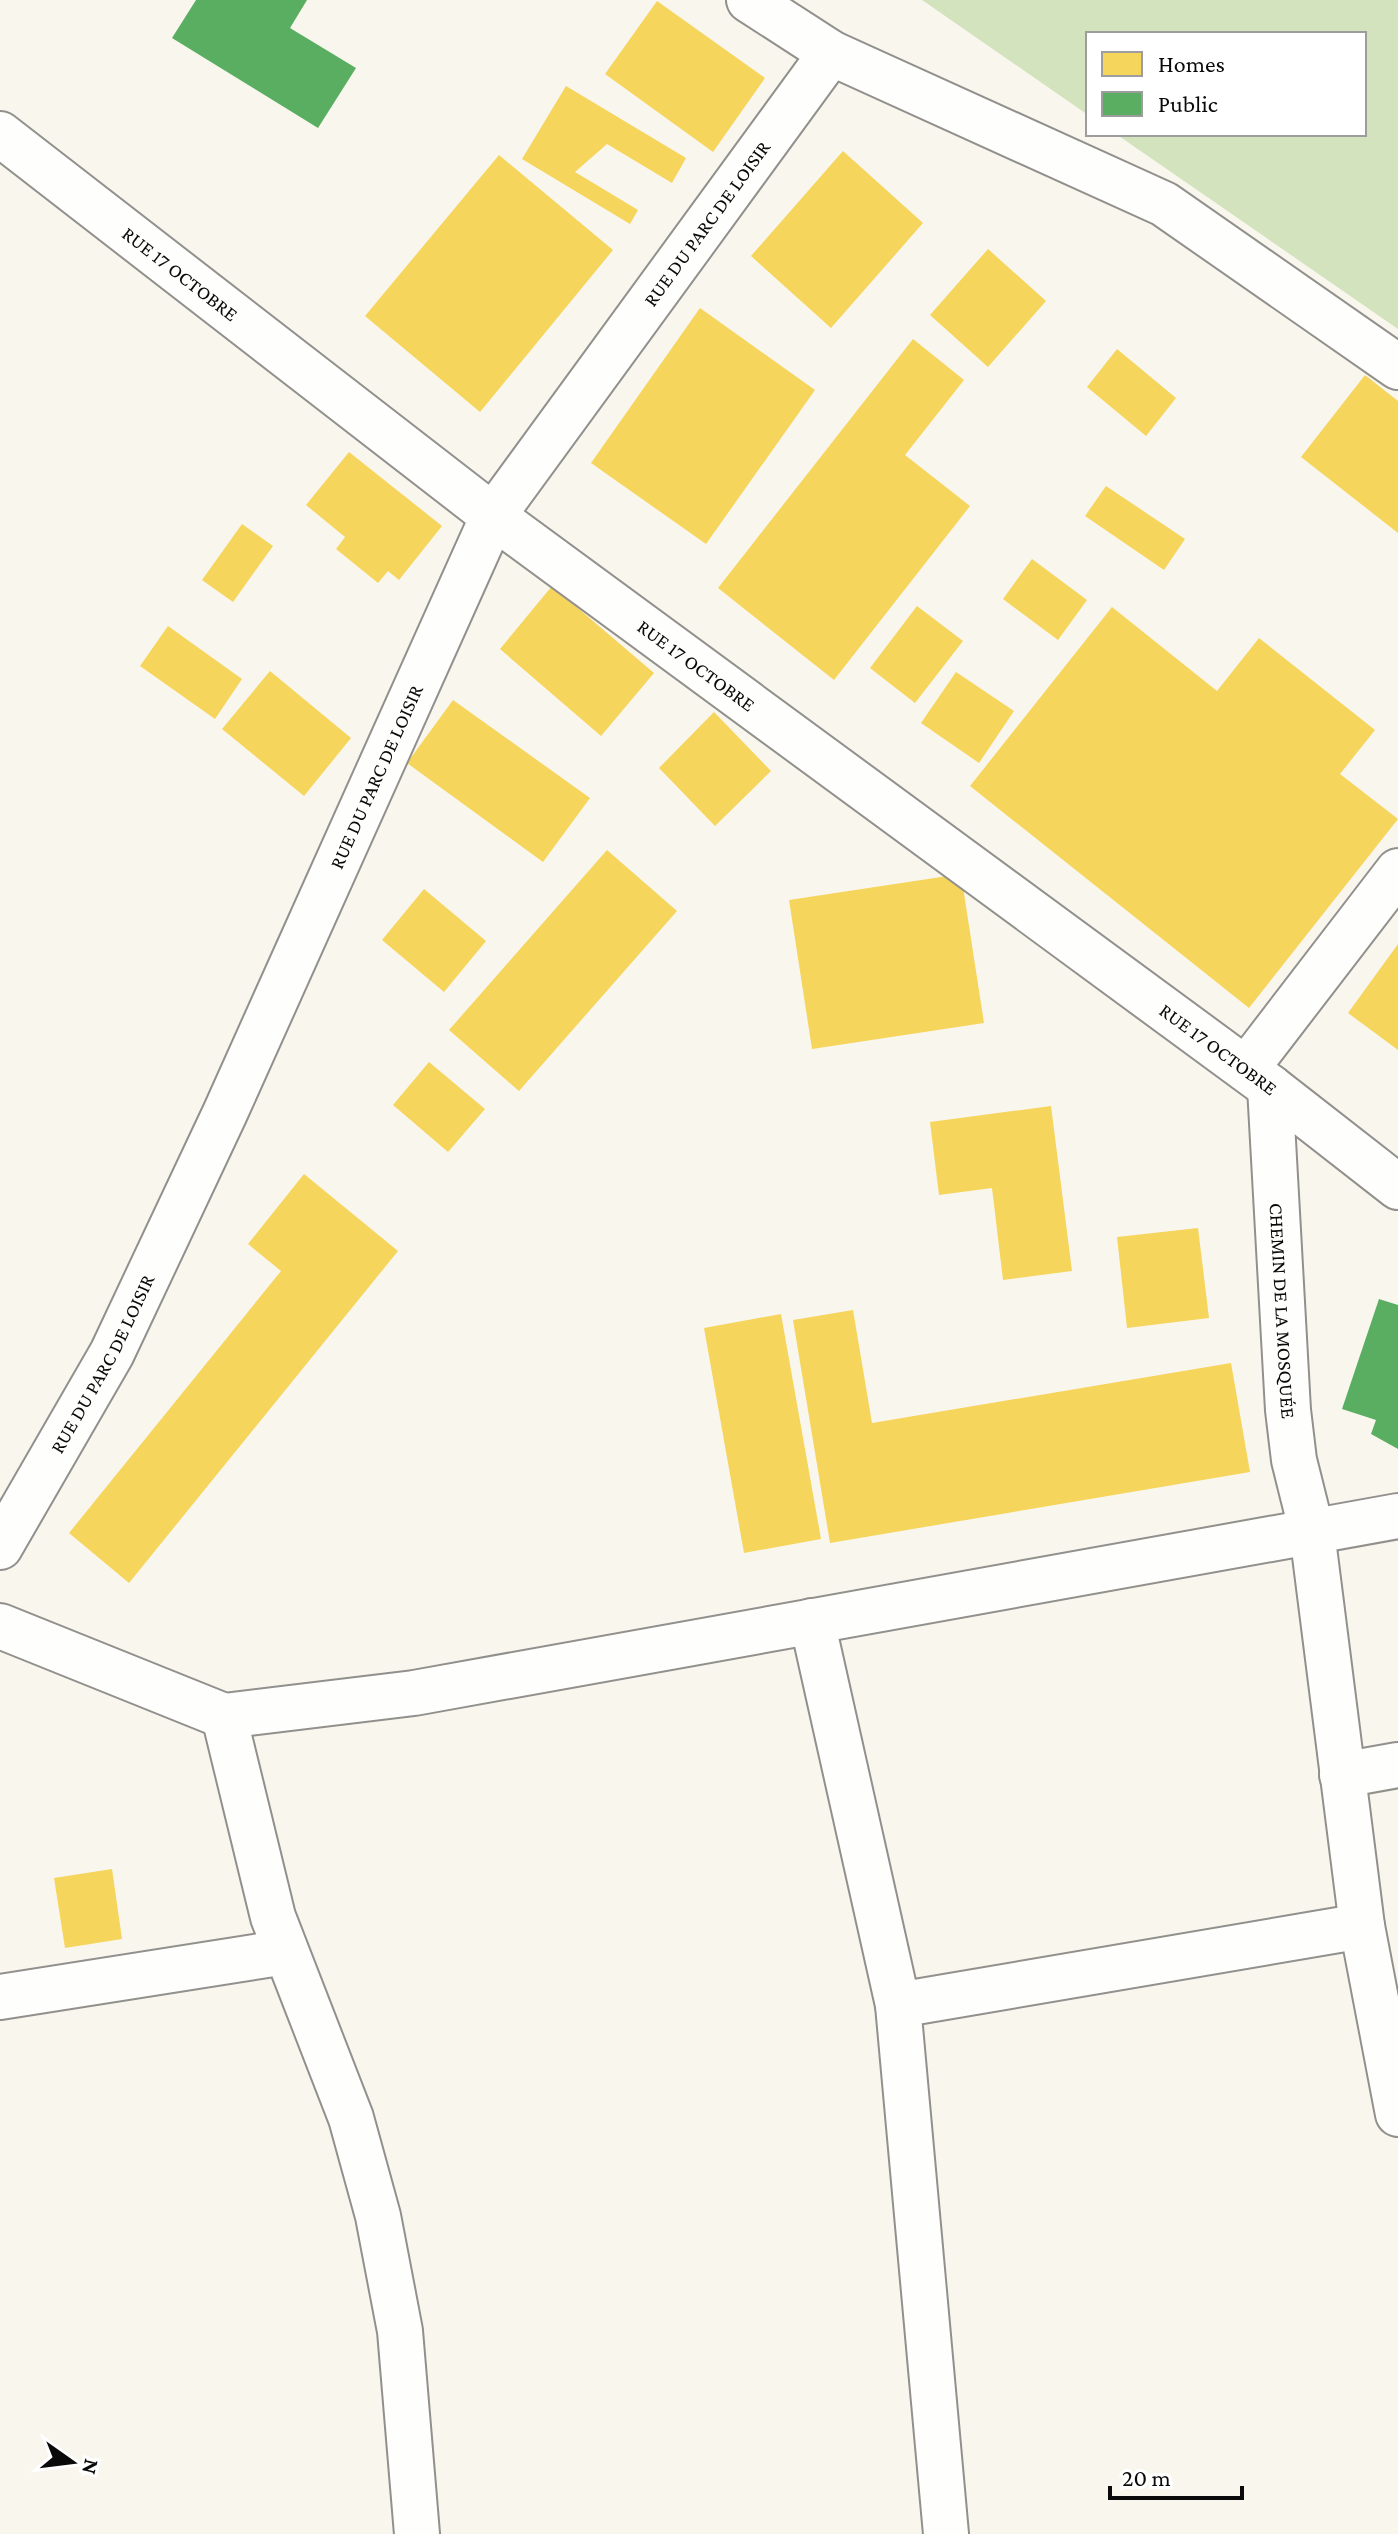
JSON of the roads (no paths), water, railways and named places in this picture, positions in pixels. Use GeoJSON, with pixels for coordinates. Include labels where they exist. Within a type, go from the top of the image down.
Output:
{"type":"FeatureCollection","features":[{"type":"Feature","properties":{"kind":"street"},"geometry":{"type":"LineString","coordinates":[[749,0],[831,53],[1164,204],[1398,367]]}},
{"type":"Feature","properties":{"kind":"street","name":"RUE DU PARC DE LOISIR"},"geometry":{"type":"LineString","coordinates":[[0,1547],[112,1353],[225,1113],[493,516],[831,53]]}},
{"type":"Feature","properties":{"kind":"street","name":"RUE 17 OCTOBRE"},"geometry":{"type":"LineString","coordinates":[[0,134],[493,516],[1258,1078],[1398,1187]]}},
{"type":"Feature","properties":{"kind":"street"},"geometry":{"type":"LineString","coordinates":[[1258,1078],[1398,871]]}},
{"type":"Feature","properties":{"kind":"street","name":"CHEMIN DE LA MOSQUÉE"},"geometry":{"type":"LineString","coordinates":[[1258,1078],[1294,1460],[1312,1532],[1362,1926],[1398,2114]]}},
{"type":"Feature","properties":{"kind":"street"},"geometry":{"type":"LineString","coordinates":[[0,1626],[224,1716],[414,1693],[1398,1516]]}},
{"type":"Feature","properties":{"kind":"street"},"geometry":{"type":"LineString","coordinates":[[812,1621],[898,2005],[946,2534]]}},
{"type":"Feature","properties":{"kind":"street"},"geometry":{"type":"LineString","coordinates":[[224,1716],[273,1917],[351,2118],[378,2216],[400,2331],[417,2534]]}},
{"type":"Feature","properties":{"kind":"street"},"geometry":{"type":"LineString","coordinates":[[1342,1775],[1398,1765]]}},
{"type":"Feature","properties":{"kind":"street"},"geometry":{"type":"LineString","coordinates":[[898,2005],[1362,1926]]}},
{"type":"Feature","properties":{"kind":"street"},"geometry":{"type":"LineString","coordinates":[[0,1997],[286,1952]]}}]}
